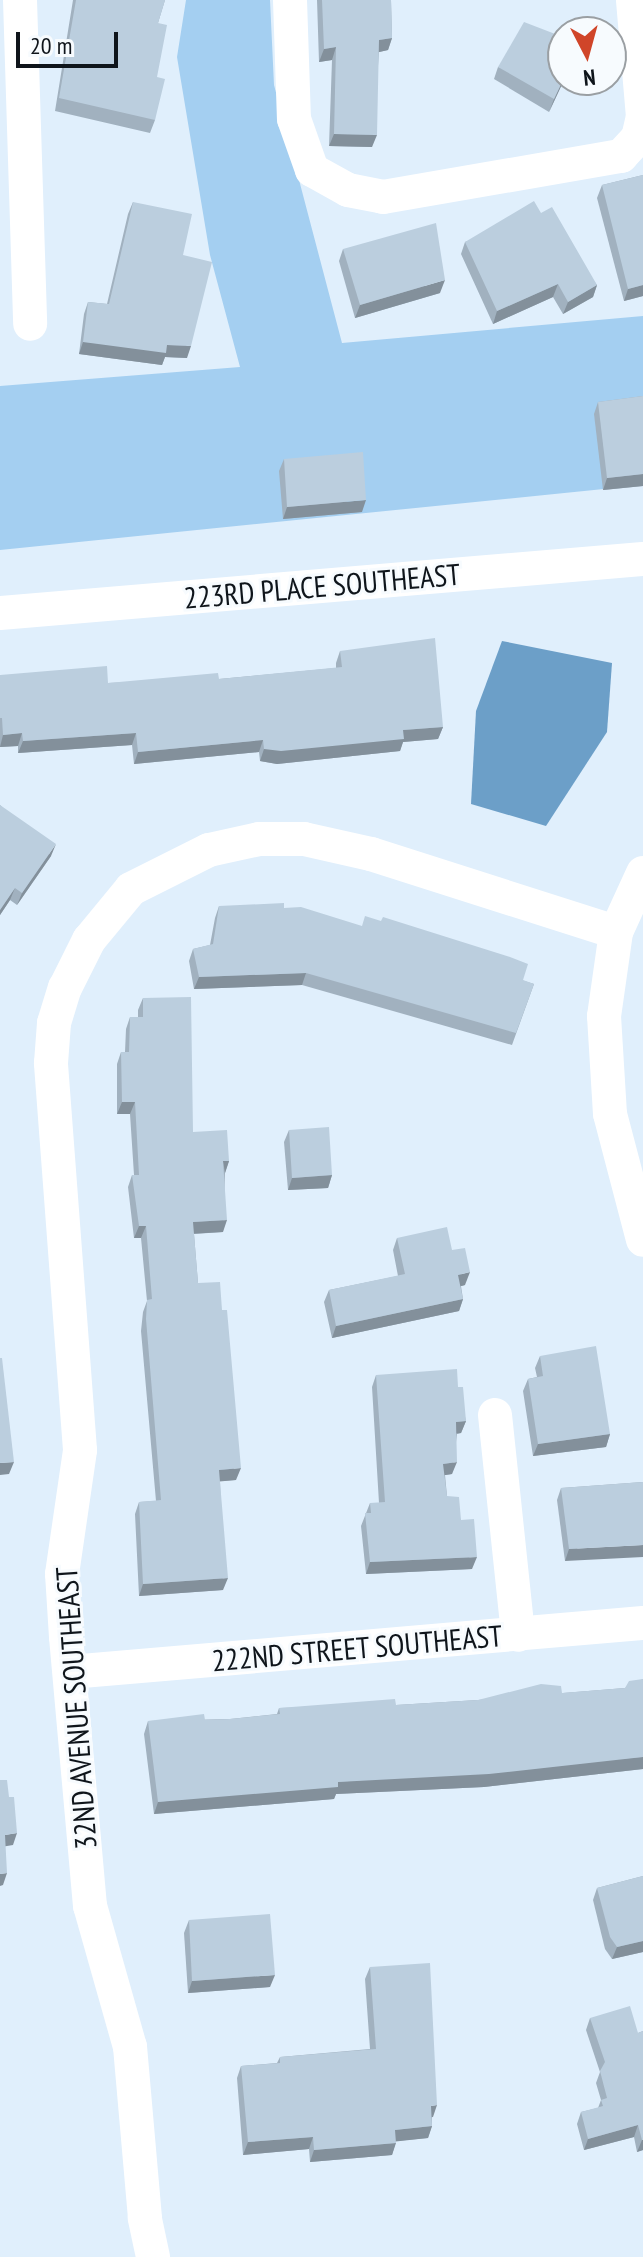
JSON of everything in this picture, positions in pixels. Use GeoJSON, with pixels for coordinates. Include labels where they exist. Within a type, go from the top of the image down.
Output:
{"type":"FeatureCollection","features":[{"type":"Feature","properties":{"kind":"street"},"geometry":{"type":"LineString","coordinates":[[20,0],[30,324]]}},
{"type":"Feature","properties":{"kind":"street"},"geometry":{"type":"LineString","coordinates":[[290,0],[294,119],[312,170],[348,190],[383,197],[621,156],[638,138],[643,117],[633,0]]}},
{"type":"Feature","properties":{"kind":"street","name":"223RD PLACE SOUTHEAST"},"geometry":{"type":"LineString","coordinates":[[0,613],[643,559]]}},
{"type":"Feature","properties":{"kind":"street","name":"32ND AVENUE SOUTHEAST"},"geometry":{"type":"LineString","coordinates":[[153,2257],[145,2218],[130,2047],[90,1906],[62,1574],[80,1419],[51,1063],[54,1023],[76,963],[131,889],[209,850],[259,839],[304,839],[371,854],[616,932]]}},
{"type":"Feature","properties":{"kind":"street"},"geometry":{"type":"LineString","coordinates":[[643,873],[616,932],[607,972],[606,1068],[610,1114],[643,1240]]}},
{"type":"Feature","properties":{"kind":"street"},"geometry":{"type":"LineString","coordinates":[[495,1415],[518,1635]]}},
{"type":"Feature","properties":{"kind":"street","name":"222ND STREET SOUTHEAST"},"geometry":{"type":"LineString","coordinates":[[70,1672],[643,1623]]}},
{"type":"Feature","properties":{"kind":"shaded area"},"geometry":{"type":"Polygon","coordinates":[[[186,0],[270,0],[274,85],[342,343],[643,316],[643,485],[0,550],[0,386],[240,367],[210,255],[177,57],[186,0]]]}},
{"type":"Feature","properties":{"kind":"shaded area"},"geometry":{"type":"Polygon","coordinates":[[[502,641],[612,663],[607,732],[546,826],[471,804],[476,711],[502,641]]]}},
{"type":"Feature","properties":{"kind":"building"},"geometry":{"type":"Polygon","coordinates":[[[76,0],[165,0],[158,23],[167,25],[157,77],[165,79],[155,120],[59,98],[76,0]]]}},
{"type":"Feature","properties":{"kind":"building"},"geometry":{"type":"Polygon","coordinates":[[[322,0],[391,0],[392,38],[379,40],[377,135],[334,134],[336,47],[324,49],[322,0]]]}},
{"type":"Feature","properties":{"kind":"building"},"geometry":{"type":"Polygon","coordinates":[[[524,22],[547,31],[547,95],[498,67],[524,22]]]}},
{"type":"Feature","properties":{"kind":"building"},"geometry":{"type":"Polygon","coordinates":[[[643,175],[643,285],[628,289],[602,185],[643,175]]]}},
{"type":"Feature","properties":{"kind":"building"},"geometry":{"type":"Polygon","coordinates":[[[534,201],[541,213],[552,207],[597,285],[568,302],[558,284],[497,311],[465,242],[534,201]]]}},
{"type":"Feature","properties":{"kind":"building"},"geometry":{"type":"Polygon","coordinates":[[[133,202],[192,214],[183,255],[212,262],[191,346],[167,345],[166,353],[83,342],[88,302],[109,304],[133,202]]]}},
{"type":"Feature","properties":{"kind":"building"},"geometry":{"type":"Polygon","coordinates":[[[436,223],[445,280],[360,305],[343,249],[436,223]]]}},
{"type":"Feature","properties":{"kind":"building"},"geometry":{"type":"Polygon","coordinates":[[[643,396],[643,474],[607,478],[598,402],[643,396]]]}},
{"type":"Feature","properties":{"kind":"building"},"geometry":{"type":"Polygon","coordinates":[[[363,452],[366,500],[287,507],[284,459],[363,452]]]}},
{"type":"Feature","properties":{"kind":"building"},"geometry":{"type":"Polygon","coordinates":[[[435,638],[443,727],[403,730],[404,739],[281,751],[264,749],[263,740],[138,752],[136,733],[23,741],[22,733],[3,735],[0,675],[107,666],[108,683],[218,673],[219,679],[342,667],[340,651],[435,638]]]}},
{"type":"Feature","properties":{"kind":"building"},"geometry":{"type":"Polygon","coordinates":[[[0,805],[56,844],[22,893],[15,888],[0,910],[0,805]]]}},
{"type":"Feature","properties":{"kind":"building"},"geometry":{"type":"Polygon","coordinates":[[[284,903],[284,908],[301,907],[362,926],[365,916],[381,921],[383,917],[528,964],[523,980],[534,984],[516,1033],[306,973],[199,977],[193,949],[213,944],[219,906],[284,903]]]}},
{"type":"Feature","properties":{"kind":"building"},"geometry":{"type":"Polygon","coordinates":[[[191,997],[193,1132],[227,1130],[229,1161],[223,1161],[227,1220],[193,1222],[198,1283],[220,1282],[222,1310],[227,1310],[241,1468],[219,1470],[228,1578],[143,1584],[139,1502],[161,1500],[146,1319],[147,1300],[152,1299],[146,1226],[139,1226],[132,1175],[139,1175],[135,1102],[122,1102],[121,1052],[129,1052],[130,1017],[143,1017],[143,998],[191,997]]]}},
{"type":"Feature","properties":{"kind":"building"},"geometry":{"type":"Polygon","coordinates":[[[329,1127],[332,1175],[292,1178],[289,1130],[329,1127]]]}},
{"type":"Feature","properties":{"kind":"building"},"geometry":{"type":"Polygon","coordinates":[[[447,1227],[452,1250],[465,1248],[470,1272],[458,1275],[463,1299],[336,1326],[329,1290],[405,1274],[397,1238],[447,1227]]]}},
{"type":"Feature","properties":{"kind":"building"},"geometry":{"type":"Polygon","coordinates":[[[596,1346],[610,1434],[538,1444],[528,1379],[543,1376],[540,1356],[596,1346]]]}},
{"type":"Feature","properties":{"kind":"building"},"geometry":{"type":"Polygon","coordinates":[[[0,1358],[14,1462],[0,1463],[0,1358]]]}},
{"type":"Feature","properties":{"kind":"building"},"geometry":{"type":"Polygon","coordinates":[[[457,1369],[458,1387],[463,1387],[466,1421],[456,1422],[457,1462],[443,1464],[447,1496],[459,1497],[461,1520],[474,1519],[477,1557],[370,1562],[365,1513],[371,1513],[370,1503],[385,1502],[376,1375],[457,1369]]]}},
{"type":"Feature","properties":{"kind":"building"},"geometry":{"type":"Polygon","coordinates":[[[643,1482],[643,1545],[569,1549],[561,1488],[643,1482]]]}},
{"type":"Feature","properties":{"kind":"building"},"geometry":{"type":"Polygon","coordinates":[[[643,1679],[643,1757],[489,1774],[338,1782],[338,1787],[158,1802],[148,1721],[204,1714],[205,1720],[230,1719],[280,1714],[279,1708],[395,1699],[396,1705],[478,1700],[541,1684],[561,1686],[562,1693],[625,1688],[629,1681],[643,1679]]]}},
{"type":"Feature","properties":{"kind":"building"},"geometry":{"type":"Polygon","coordinates":[[[0,1780],[7,1780],[9,1797],[14,1797],[17,1833],[5,1835],[7,1873],[0,1874],[0,1780]]]}},
{"type":"Feature","properties":{"kind":"building"},"geometry":{"type":"Polygon","coordinates":[[[643,1876],[643,1941],[617,1947],[610,1937],[597,1888],[643,1876]]]}},
{"type":"Feature","properties":{"kind":"building"},"geometry":{"type":"Polygon","coordinates":[[[270,1914],[275,1975],[192,1981],[189,1920],[270,1914]]]}},
{"type":"Feature","properties":{"kind":"building"},"geometry":{"type":"Polygon","coordinates":[[[430,1963],[437,2105],[431,2106],[432,2126],[395,2130],[396,2143],[314,2150],[313,2137],[248,2142],[241,2066],[280,2063],[280,2057],[376,2049],[370,1967],[430,1963]]]}},
{"type":"Feature","properties":{"kind":"building"},"geometry":{"type":"Polygon","coordinates":[[[630,2006],[638,2033],[643,2031],[643,2140],[638,2125],[588,2139],[581,2112],[603,2106],[601,2100],[607,2098],[600,2071],[605,2062],[590,2018],[630,2006]]]}}]}
